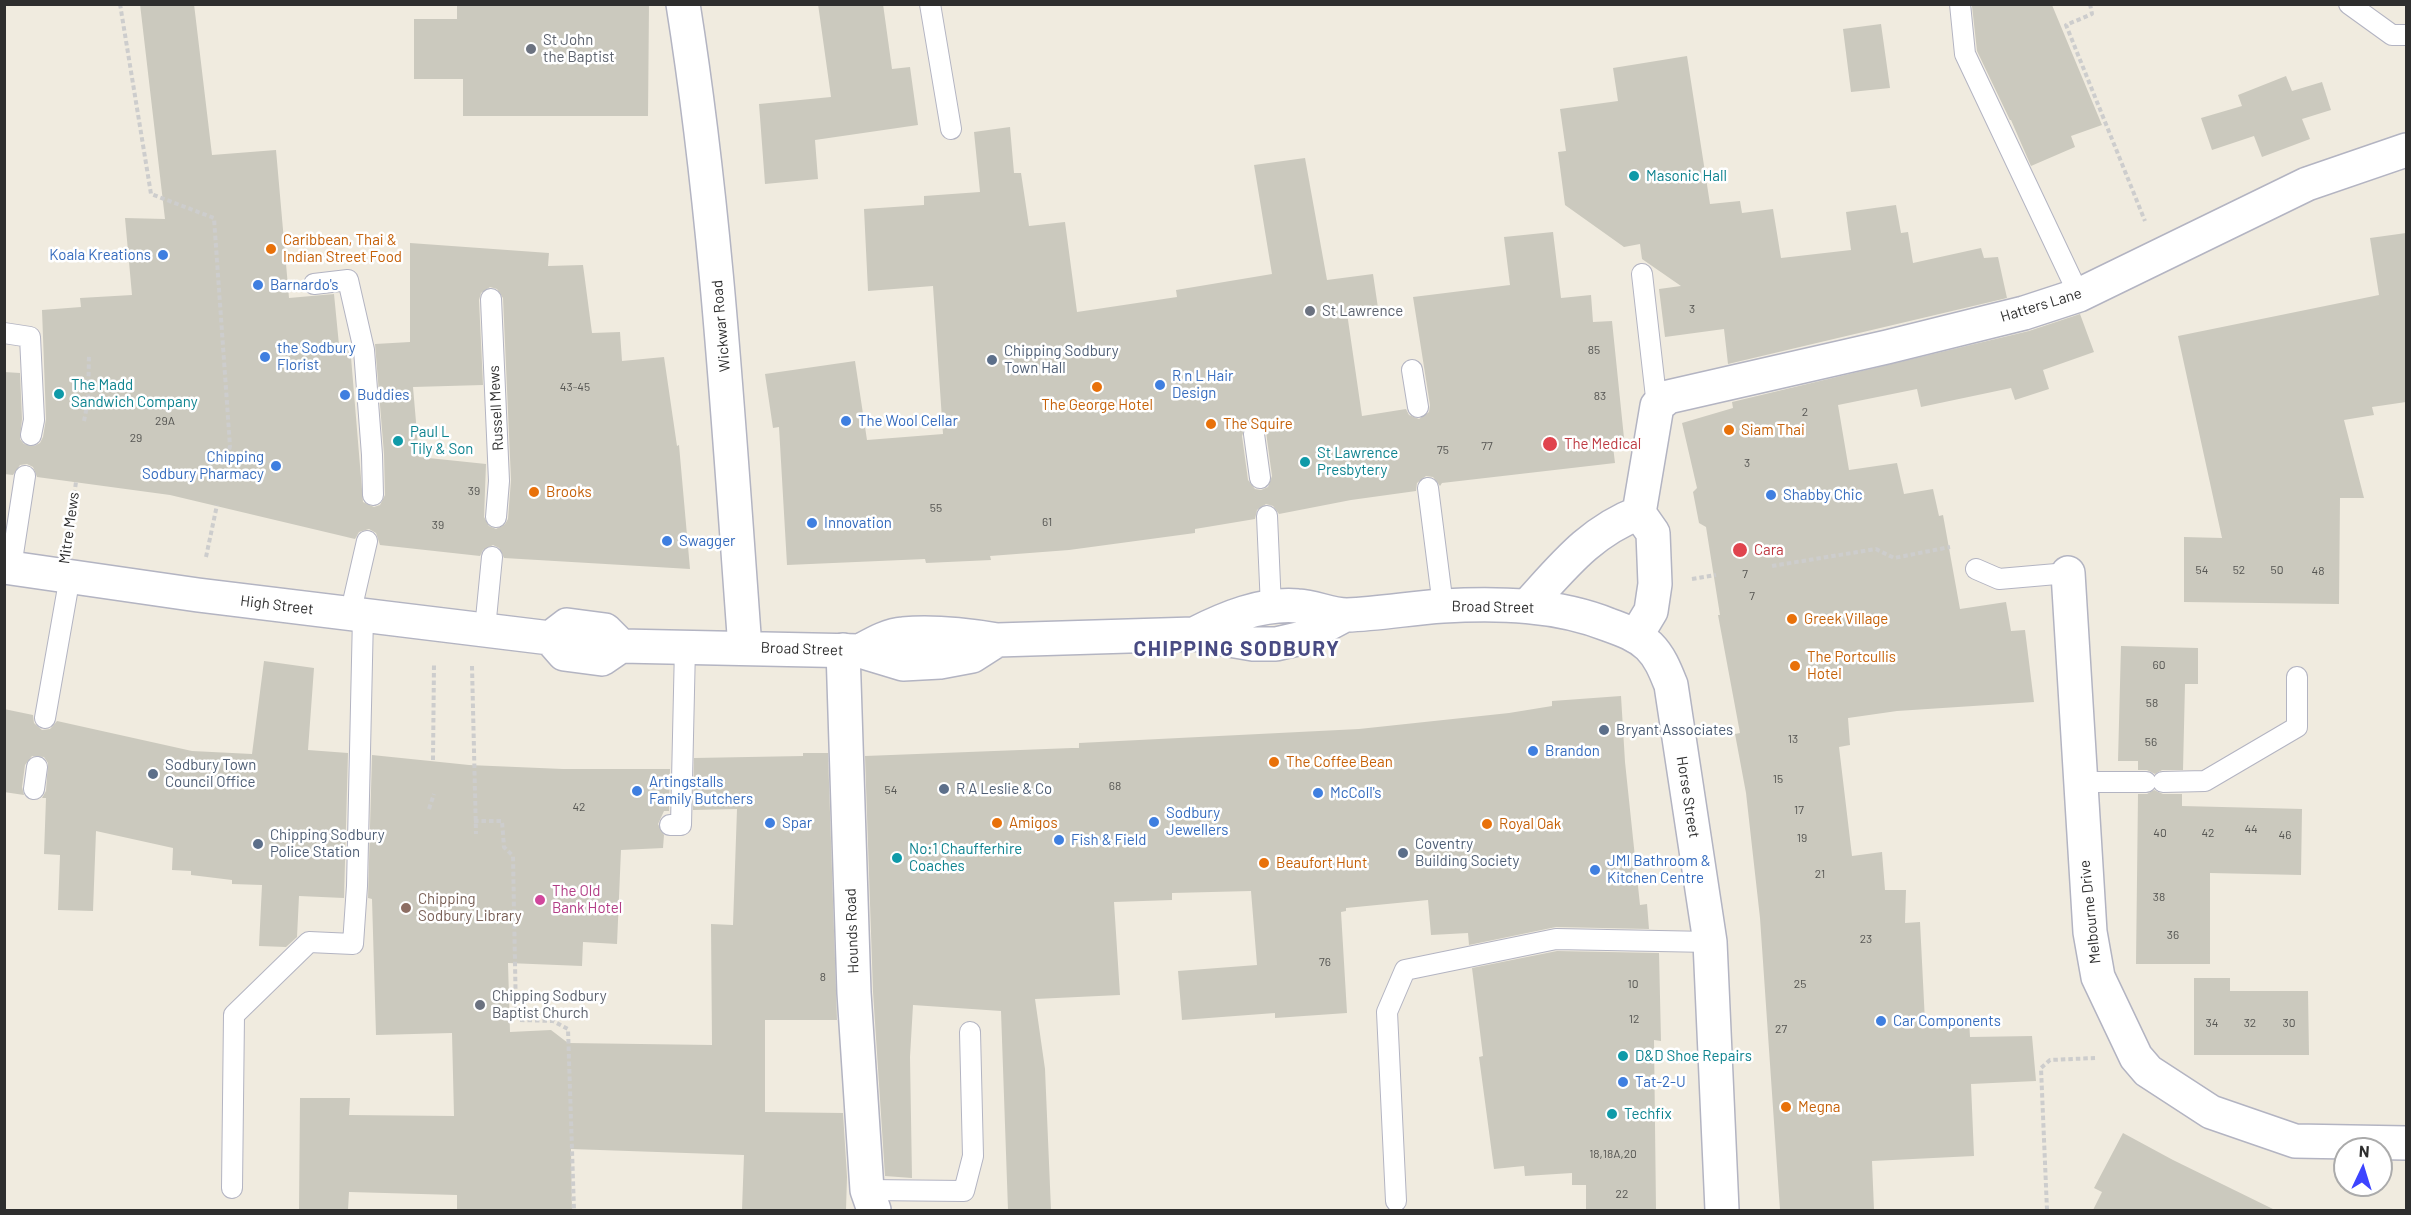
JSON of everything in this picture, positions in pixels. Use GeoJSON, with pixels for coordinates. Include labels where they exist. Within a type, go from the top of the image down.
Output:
{"type":"FeatureCollection","features":[{"type":"Feature","properties":{"kind":"main road","name":"Wickwar Road"},"geometry":{"type":"LineString","coordinates":[[683,4],[693,65],[722,327],[745,648]]}},
{"type":"Feature","properties":{"kind":"main road","name":"Hatters Lane"},"geometry":{"type":"LineString","coordinates":[[1657,406],[1668,397],[1887,347],[2024,313],[2079,295],[2307,184],[2406,150]]}},
{"type":"Feature","properties":{"kind":"main road"},"geometry":{"type":"LineString","coordinates":[[1636,636],[1651,611],[1655,584],[1653,533],[1639,513],[1657,406]]}},
{"type":"Feature","properties":{"kind":"main road"},"geometry":{"type":"LineString","coordinates":[[1527,606],[1577,552],[1614,522],[1639,513]]}},
{"type":"Feature","properties":{"kind":"main road","name":"High Street"},"geometry":{"type":"LineString","coordinates":[[8,567],[198,595],[550,638],[567,625],[605,630],[621,646],[745,648]]}},
{"type":"Feature","properties":{"kind":"main road","name":"Melbourne Drive"},"geometry":{"type":"LineString","coordinates":[[2068,573],[2090,932],[2098,977],[2136,1057],[2148,1071],[2211,1112],[2295,1141],[2406,1143]]}},
{"type":"Feature","properties":{"kind":"main road","name":"Broad Street"},"geometry":{"type":"LineString","coordinates":[[1194,634],[1221,620],[1272,607],[1299,606],[1345,615],[1443,606],[1527,606],[1560,610],[1602,622],[1636,636]]}},
{"type":"Feature","properties":{"kind":"main road","name":"Broad Street"},"geometry":{"type":"LineString","coordinates":[[745,648],[851,651],[902,634],[969,635],[997,640],[1194,634],[1253,644],[1276,644],[1302,638],[1345,615]]}},
{"type":"Feature","properties":{"kind":"main road","name":"Horse Street"},"geometry":{"type":"LineString","coordinates":[[1636,636],[1649,646],[1664,665],[1671,685],[1710,942],[1722,1210]]}},
{"type":"Feature","properties":{"kind":"main road","name":"Hounds Road"},"geometry":{"type":"LineString","coordinates":[[851,651],[854,993],[871,1200]]}},
{"type":"Feature","properties":{"kind":"lane"},"geometry":{"type":"LineString","coordinates":[[930,4],[951,129]]}},
{"type":"Feature","properties":{"kind":"lane"},"geometry":{"type":"LineString","coordinates":[[1960,4],[1965,54],[2079,295]]}},
{"type":"Feature","properties":{"kind":"lane"},"geometry":{"type":"LineString","coordinates":[[2349,4],[2392,35],[2406,35]]}},
{"type":"Feature","properties":{"kind":"lane"},"geometry":{"type":"LineString","coordinates":[[1642,274],[1657,406]]}},
{"type":"Feature","properties":{"kind":"lane"},"geometry":{"type":"LineString","coordinates":[[314,284],[348,280],[364,350],[373,495]]}},
{"type":"Feature","properties":{"kind":"lane","name":"Russell Mews"},"geometry":{"type":"LineString","coordinates":[[491,299],[500,482],[496,517]]}},
{"type":"Feature","properties":{"kind":"lane"},"geometry":{"type":"LineString","coordinates":[[4,333],[30,337],[34,420],[31,435]]}},
{"type":"Feature","properties":{"kind":"lane"},"geometry":{"type":"LineString","coordinates":[[1412,370],[1418,407]]}},
{"type":"Feature","properties":{"kind":"lane"},"geometry":{"type":"LineString","coordinates":[[1254,434],[1260,478]]}},
{"type":"Feature","properties":{"kind":"lane"},"geometry":{"type":"LineString","coordinates":[[8,567],[25,476]]}},
{"type":"Feature","properties":{"kind":"lane"},"geometry":{"type":"LineString","coordinates":[[1428,488],[1443,606]]}},
{"type":"Feature","properties":{"kind":"lane"},"geometry":{"type":"LineString","coordinates":[[1267,516],[1272,607]]}},
{"type":"Feature","properties":{"kind":"lane"},"geometry":{"type":"LineString","coordinates":[[232,1188],[234,1015],[309,942],[353,945],[357,885],[357,615],[367,541]]}},
{"type":"Feature","properties":{"kind":"lane"},"geometry":{"type":"LineString","coordinates":[[478,628],[492,557]]}},
{"type":"Feature","properties":{"kind":"lane"},"geometry":{"type":"LineString","coordinates":[[1976,569],[1999,579],[2068,573]]}},
{"type":"Feature","properties":{"kind":"lane"},"geometry":{"type":"LineString","coordinates":[[45,718],[67,576]]}},
{"type":"Feature","properties":{"kind":"lane"},"geometry":{"type":"LineString","coordinates":[[670,825],[681,825],[685,646]]}},
{"type":"Feature","properties":{"kind":"lane"},"geometry":{"type":"LineString","coordinates":[[2080,782],[2205,781],[2297,727],[2297,677]]}},
{"type":"Feature","properties":{"kind":"lane"},"geometry":{"type":"LineString","coordinates":[[34,789],[37,767]]}},
{"type":"Feature","properties":{"kind":"lane"},"geometry":{"type":"LineString","coordinates":[[1396,1201],[1387,1012],[1406,970],[1556,939],[1710,942]]}},
{"type":"Feature","properties":{"kind":"lane"},"geometry":{"type":"LineString","coordinates":[[871,1200],[964,1191],[973,1156],[970,1032]]}},
{"type":"Feature","properties":{"kind":"path"},"geometry":{"type":"LineString","coordinates":[[120,4],[152,195],[214,218],[230,446],[227,458]]}},
{"type":"Feature","properties":{"kind":"path"},"geometry":{"type":"LineString","coordinates":[[2090,4],[2092,14],[2066,25],[2159,256]]}},
{"type":"Feature","properties":{"kind":"path"},"geometry":{"type":"LineString","coordinates":[[84,421],[88,401],[89,356]]}},
{"type":"Feature","properties":{"kind":"path","name":"Mitre Mews"},"geometry":{"type":"LineString","coordinates":[[67,576],[76,482]]}},
{"type":"Feature","properties":{"kind":"path"},"geometry":{"type":"LineString","coordinates":[[198,595],[217,505]]}},
{"type":"Feature","properties":{"kind":"path"},"geometry":{"type":"LineString","coordinates":[[1772,566],[1876,549],[1894,558],[1950,547],[1976,569]]}},
{"type":"Feature","properties":{"kind":"path"},"geometry":{"type":"LineString","coordinates":[[433,760],[434,623]]}},
{"type":"Feature","properties":{"kind":"path"},"geometry":{"type":"LineString","coordinates":[[476,834],[474,821],[478,628]]}},
{"type":"Feature","properties":{"kind":"path"},"geometry":{"type":"LineString","coordinates":[[429,809],[434,794]]}},
{"type":"Feature","properties":{"kind":"path"},"geometry":{"type":"LineString","coordinates":[[474,821],[502,821],[504,847],[513,856],[516,1016],[520,1020],[553,1021],[568,1029],[574,1210]]}},
{"type":"Feature","properties":{"kind":"path"},"geometry":{"type":"LineString","coordinates":[[2047,1210],[2041,1068],[2049,1060],[2136,1057]]}},
{"type":"Feature","properties":{"kind":"building"},"geometry":{"type":"Polygon","coordinates":[[[140,4],[194,4],[212,155],[276,150],[289,298],[334,294],[339,345],[350,345],[363,502],[374,507],[380,505],[385,495],[375,344],[410,342],[410,243],[549,253],[548,266],[583,265],[592,333],[620,332],[622,361],[664,357],[677,446],[679,445],[690,569],[504,558],[499,548],[493,545],[483,550],[480,556],[380,545],[376,533],[369,529],[359,532],[355,539],[170,495],[37,477],[33,467],[27,464],[20,465],[13,475],[4,474],[4,372],[20,373],[22,419],[20,439],[24,444],[34,446],[40,443],[43,437],[46,419],[42,310],[81,307],[80,298],[132,295],[125,218],[165,219],[140,4]],[[490,287],[481,293],[479,300],[483,385],[413,387],[419,457],[486,464],[484,517],[489,526],[496,529],[505,524],[508,519],[511,480],[503,298],[497,289],[490,287]]]}},
{"type":"Feature","properties":{"kind":"building","name":"St John the Baptist"},"geometry":{"type":"Polygon","coordinates":[[[457,4],[649,4],[648,116],[463,116],[463,79],[414,79],[414,19],[457,19],[457,4]]]}},
{"type":"Feature","properties":{"kind":"building"},"geometry":{"type":"Polygon","coordinates":[[[818,4],[883,4],[892,69],[910,67],[918,125],[815,140],[818,179],[765,184],[759,104],[831,97],[818,4]]]}},
{"type":"Feature","properties":{"kind":"building"},"geometry":{"type":"Polygon","coordinates":[[[2052,5],[2102,125],[2071,136],[2075,147],[2031,166],[1977,51],[1972,6],[2052,5]]]}},
{"type":"Feature","properties":{"kind":"building"},"geometry":{"type":"Polygon","coordinates":[[[1881,24],[1890,88],[1851,92],[1843,29],[1881,24]]]}},
{"type":"Feature","properties":{"kind":"building"},"geometry":{"type":"Polygon","coordinates":[[[1687,56],[1710,204],[1740,201],[1742,213],[1773,209],[1781,258],[1851,250],[1846,212],[1896,205],[1901,233],[1908,232],[1913,263],[1981,248],[1984,258],[1998,257],[2007,298],[1728,364],[1724,329],[1665,337],[1659,289],[1681,286],[1642,259],[1640,244],[1624,247],[1565,205],[1558,152],[1566,151],[1560,109],[1618,101],[1613,68],[1687,56]]]}},
{"type":"Feature","properties":{"kind":"building"},"geometry":{"type":"Polygon","coordinates":[[[2286,76],[2292,91],[2322,82],[2331,110],[2302,119],[2310,139],[2262,157],[2254,136],[2212,150],[2201,118],[2242,106],[2238,95],[2286,76]]]}},
{"type":"Feature","properties":{"kind":"building"},"geometry":{"type":"Polygon","coordinates":[[[1010,127],[1014,173],[1021,173],[1029,226],[1065,222],[1077,312],[1177,297],[1176,290],[1272,274],[1254,165],[1305,158],[1327,280],[1373,274],[1378,308],[1347,313],[1362,416],[1406,409],[1409,415],[1419,419],[1429,412],[1430,405],[1413,297],[1510,285],[1504,237],[1553,232],[1561,298],[1591,295],[1593,322],[1612,321],[1624,438],[1612,438],[1615,463],[1442,483],[1440,486],[1433,477],[1426,476],[1417,483],[1416,491],[1351,500],[1279,514],[1273,506],[1266,504],[1257,510],[1255,519],[1195,529],[1195,533],[1069,550],[990,556],[991,560],[926,563],[925,559],[787,565],[779,427],[773,428],[765,374],[855,361],[867,440],[943,434],[933,286],[868,291],[864,209],[924,205],[924,196],[980,192],[974,132],[1010,127]],[[1253,422],[1246,425],[1242,436],[1248,480],[1255,489],[1261,490],[1268,487],[1272,476],[1266,432],[1259,423],[1253,422]]]}},
{"type":"Feature","properties":{"kind":"building"},"geometry":{"type":"Polygon","coordinates":[[[2406,233],[2406,402],[2372,407],[2374,415],[2344,420],[2364,498],[2340,498],[2339,604],[2184,602],[2184,537],[2222,538],[2178,336],[2379,295],[2370,238],[2406,233]]]}},
{"type":"Feature","properties":{"kind":"building"},"geometry":{"type":"Polygon","coordinates":[[[2080,314],[2094,352],[2043,370],[2049,389],[2015,400],[2011,388],[1921,407],[1917,389],[1838,405],[1849,470],[1897,463],[1904,494],[1933,489],[1939,516],[1943,515],[1960,609],[2006,602],[2011,631],[2025,630],[2034,702],[1897,711],[1848,718],[1850,745],[1839,747],[1852,856],[1882,852],[1885,890],[1906,890],[1905,923],[1920,922],[1925,1022],[1969,1020],[1970,1037],[2032,1036],[2036,1081],[1971,1084],[1974,1156],[1872,1161],[1874,1210],[1780,1210],[1760,918],[1746,793],[1735,734],[1740,733],[1718,615],[1720,615],[1706,527],[1699,523],[1693,492],[1697,488],[1682,423],[1733,408],[1732,402],[2029,331],[2080,314]]]}},
{"type":"Feature","properties":{"kind":"building"},"geometry":{"type":"Polygon","coordinates":[[[2121,646],[2198,648],[2198,684],[2185,684],[2183,770],[2162,770],[2155,774],[2147,770],[2138,770],[2138,761],[2118,761],[2121,646]]]}},
{"type":"Feature","properties":{"kind":"building"},"geometry":{"type":"Polygon","coordinates":[[[264,661],[314,668],[308,750],[348,753],[344,898],[299,896],[297,937],[286,947],[259,946],[262,885],[232,884],[232,880],[191,875],[191,871],[172,870],[173,848],[96,831],[93,911],[58,910],[60,855],[44,854],[46,798],[42,798],[46,791],[48,763],[44,757],[32,756],[25,765],[22,787],[24,795],[4,792],[4,709],[33,715],[34,723],[42,730],[50,729],[57,721],[192,751],[252,754],[264,661]]]}},
{"type":"Feature","properties":{"kind":"building"},"geometry":{"type":"Polygon","coordinates":[[[1621,696],[1625,762],[1640,905],[1647,904],[1649,929],[1556,927],[1469,945],[1468,933],[1431,935],[1428,900],[1346,908],[1346,911],[1341,912],[1347,1013],[1275,1018],[1275,1013],[1182,1020],[1178,971],[1257,965],[1251,891],[1172,893],[1172,900],[1114,902],[1120,995],[1035,999],[1045,1069],[1051,1210],[1008,1210],[1001,1011],[913,1005],[910,1057],[912,1178],[885,1176],[873,992],[865,756],[1079,748],[1079,743],[1359,729],[1509,713],[1552,706],[1552,701],[1621,696]]]}},
{"type":"Feature","properties":{"kind":"building"},"geometry":{"type":"Polygon","coordinates":[[[803,753],[828,753],[837,1020],[765,1020],[765,1112],[843,1113],[847,1177],[846,1210],[742,1210],[744,1155],[571,1149],[572,1210],[457,1210],[457,1195],[349,1192],[348,1210],[299,1210],[300,1098],[350,1098],[349,1115],[454,1116],[452,1033],[376,1035],[372,899],[368,898],[372,755],[469,765],[563,769],[670,769],[669,811],[664,811],[658,824],[664,835],[663,848],[621,850],[617,944],[583,942],[582,966],[508,963],[510,1032],[551,1030],[568,1043],[712,1045],[711,924],[733,925],[737,809],[693,810],[694,758],[803,756],[803,753]]]}},
{"type":"Feature","properties":{"kind":"building"},"geometry":{"type":"Polygon","coordinates":[[[2154,790],[2163,794],[2182,794],[2182,806],[2302,809],[2301,875],[2210,873],[2210,964],[2136,964],[2138,794],[2147,794],[2154,790]]]}},
{"type":"Feature","properties":{"kind":"building"},"geometry":{"type":"Polygon","coordinates":[[[1557,951],[1659,953],[1661,1041],[1654,1040],[1656,1210],[1586,1210],[1586,1185],[1572,1185],[1572,1173],[1525,1176],[1524,1166],[1494,1169],[1479,1057],[1483,1056],[1472,968],[1557,951]]]}},
{"type":"Feature","properties":{"kind":"building"},"geometry":{"type":"Polygon","coordinates":[[[2194,978],[2230,978],[2230,991],[2308,991],[2309,1055],[2194,1055],[2194,978]]]}},
{"type":"Feature","properties":{"kind":"building"},"geometry":{"type":"Polygon","coordinates":[[[2123,1133],[2275,1210],[2093,1210],[2102,1192],[2094,1188],[2123,1133]]]}},
{"type":"Feature","properties":{"kind":"place","name":"St John the Baptist"},"geometry":{"type":"Point","coordinates":[531,49]}},
{"type":"Feature","properties":{"kind":"place","name":"Masonic Hall"},"geometry":{"type":"Point","coordinates":[1634,176]}},
{"type":"Feature","properties":{"kind":"place","name":"Caribbean, Thai & Indian Street Food"},"geometry":{"type":"Point","coordinates":[271,249]}},
{"type":"Feature","properties":{"kind":"place","name":"Koala Kreations"},"geometry":{"type":"Point","coordinates":[163,255]}},
{"type":"Feature","properties":{"kind":"place","name":"Barnardo's"},"geometry":{"type":"Point","coordinates":[258,285]}},
{"type":"Feature","properties":{"kind":"place","name":"St Lawrence"},"geometry":{"type":"Point","coordinates":[1310,311]}},
{"type":"Feature","properties":{"kind":"place","name":"the Sodbury Florist"},"geometry":{"type":"Point","coordinates":[265,357]}},
{"type":"Feature","properties":{"kind":"place","name":"Chipping Sodbury Town Hall"},"geometry":{"type":"Point","coordinates":[992,360]}},
{"type":"Feature","properties":{"kind":"place","name":"R n L Hair Design"},"geometry":{"type":"Point","coordinates":[1160,385]}},
{"type":"Feature","properties":{"kind":"place","name":"The George Hotel"},"geometry":{"type":"Point","coordinates":[1097,387]}},
{"type":"Feature","properties":{"kind":"place","name":"The Madd Sandwich Company"},"geometry":{"type":"Point","coordinates":[59,394]}},
{"type":"Feature","properties":{"kind":"place","name":"Buddies"},"geometry":{"type":"Point","coordinates":[345,395]}},
{"type":"Feature","properties":{"kind":"place","name":"The Wool Cellar"},"geometry":{"type":"Point","coordinates":[846,421]}},
{"type":"Feature","properties":{"kind":"place","name":"The Squire"},"geometry":{"type":"Point","coordinates":[1211,424]}},
{"type":"Feature","properties":{"kind":"place","name":"Siam Thai"},"geometry":{"type":"Point","coordinates":[1729,430]}},
{"type":"Feature","properties":{"kind":"place","name":"Paul L Tily & Son"},"geometry":{"type":"Point","coordinates":[398,441]}},
{"type":"Feature","properties":{"kind":"place","name":"The Medical"},"geometry":{"type":"Point","coordinates":[1550,444]}},
{"type":"Feature","properties":{"kind":"place","name":"St Lawrence Presbytery"},"geometry":{"type":"Point","coordinates":[1305,462]}},
{"type":"Feature","properties":{"kind":"place","name":"Chipping Sodbury Pharmacy"},"geometry":{"type":"Point","coordinates":[276,466]}},
{"type":"Feature","properties":{"kind":"place","name":"Brooks"},"geometry":{"type":"Point","coordinates":[534,492]}},
{"type":"Feature","properties":{"kind":"place","name":"Shabby Chic"},"geometry":{"type":"Point","coordinates":[1771,495]}},
{"type":"Feature","properties":{"kind":"place","name":"Innovation"},"geometry":{"type":"Point","coordinates":[812,523]}},
{"type":"Feature","properties":{"kind":"place","name":"Swagger"},"geometry":{"type":"Point","coordinates":[667,541]}},
{"type":"Feature","properties":{"kind":"place","name":"Cara"},"geometry":{"type":"Point","coordinates":[1740,550]}},
{"type":"Feature","properties":{"kind":"place","name":"Greek Village"},"geometry":{"type":"Point","coordinates":[1792,619]}},
{"type":"Feature","properties":{"kind":"place","name":"The Portcullis Hotel"},"geometry":{"type":"Point","coordinates":[1795,666]}},
{"type":"Feature","properties":{"kind":"place","name":"Bryant Associates"},"geometry":{"type":"Point","coordinates":[1604,730]}},
{"type":"Feature","properties":{"kind":"place","name":"Brandon"},"geometry":{"type":"Point","coordinates":[1533,751]}},
{"type":"Feature","properties":{"kind":"place","name":"The Coffee Bean"},"geometry":{"type":"Point","coordinates":[1274,762]}},
{"type":"Feature","properties":{"kind":"place","name":"Sodbury Town Council Office"},"geometry":{"type":"Point","coordinates":[153,774]}},
{"type":"Feature","properties":{"kind":"place","name":"R A Leslie & Co"},"geometry":{"type":"Point","coordinates":[944,789]}},
{"type":"Feature","properties":{"kind":"place","name":"Artingstalls Family Butchers"},"geometry":{"type":"Point","coordinates":[637,791]}},
{"type":"Feature","properties":{"kind":"place","name":"McColl's"},"geometry":{"type":"Point","coordinates":[1318,793]}},
{"type":"Feature","properties":{"kind":"place","name":"Sodbury Jewellers"},"geometry":{"type":"Point","coordinates":[1154,822]}},
{"type":"Feature","properties":{"kind":"place","name":"Spar"},"geometry":{"type":"Point","coordinates":[770,823]}},
{"type":"Feature","properties":{"kind":"place","name":"Amigos"},"geometry":{"type":"Point","coordinates":[997,823]}},
{"type":"Feature","properties":{"kind":"place","name":"Royal Oak"},"geometry":{"type":"Point","coordinates":[1487,824]}},
{"type":"Feature","properties":{"kind":"place","name":"Fish & Field"},"geometry":{"type":"Point","coordinates":[1059,840]}},
{"type":"Feature","properties":{"kind":"place","name":"Chipping Sodbury Police Station"},"geometry":{"type":"Point","coordinates":[258,844]}},
{"type":"Feature","properties":{"kind":"place","name":"Coventry Building Society"},"geometry":{"type":"Point","coordinates":[1403,853]}},
{"type":"Feature","properties":{"kind":"place","name":"No:1 Chaufferhire Coaches"},"geometry":{"type":"Point","coordinates":[897,858]}},
{"type":"Feature","properties":{"kind":"place","name":"Beaufort Hunt"},"geometry":{"type":"Point","coordinates":[1264,863]}},
{"type":"Feature","properties":{"kind":"place","name":"JMI Bathroom & Kitchen Centre"},"geometry":{"type":"Point","coordinates":[1595,870]}},
{"type":"Feature","properties":{"kind":"place","name":"The Old Bank Hotel"},"geometry":{"type":"Point","coordinates":[540,900]}},
{"type":"Feature","properties":{"kind":"place","name":"Chipping Sodbury Library"},"geometry":{"type":"Point","coordinates":[406,908]}},
{"type":"Feature","properties":{"kind":"place","name":"Chipping Sodbury Baptist Church"},"geometry":{"type":"Point","coordinates":[480,1005]}},
{"type":"Feature","properties":{"kind":"place","name":"Car Components"},"geometry":{"type":"Point","coordinates":[1881,1021]}},
{"type":"Feature","properties":{"kind":"place","name":"D&D Shoe Repairs"},"geometry":{"type":"Point","coordinates":[1623,1056]}},
{"type":"Feature","properties":{"kind":"place","name":"Tat-2-U"},"geometry":{"type":"Point","coordinates":[1623,1082]}},
{"type":"Feature","properties":{"kind":"place","name":"Megna"},"geometry":{"type":"Point","coordinates":[1786,1107]}},
{"type":"Feature","properties":{"kind":"place","name":"Techfix"},"geometry":{"type":"Point","coordinates":[1612,1114]}},
{"type":"Feature","properties":{"kind":"district","name":"CHIPPING SODBURY"},"geometry":{"type":"Point","coordinates":[1237,649]}}]}
